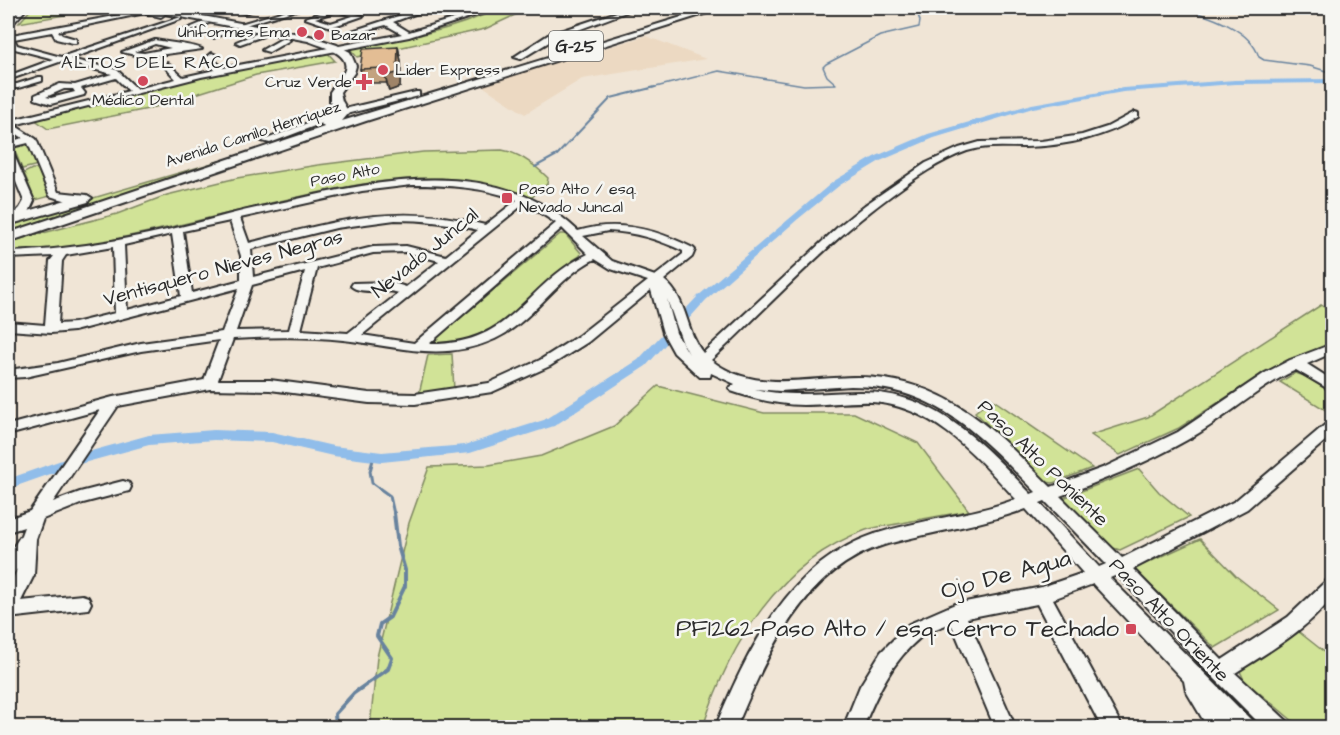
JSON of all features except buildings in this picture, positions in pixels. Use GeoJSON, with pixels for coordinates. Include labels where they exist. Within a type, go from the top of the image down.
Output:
{"type":"FeatureCollection","features":[{"type":"Feature","properties":{"kind":"main road"},"geometry":{"type":"LineString","coordinates":[[127,8],[155,9],[332,49]]}},
{"type":"Feature","properties":{"kind":"main road","name":"Avenida Camilo Henríquez"},"geometry":{"type":"LineString","coordinates":[[10,220],[267,141],[332,107],[416,94],[707,8]]}},
{"type":"Feature","properties":{"kind":"main road","name":"Avenida Camilo Henríquez"},"geometry":{"type":"LineString","coordinates":[[8,238],[356,119],[719,8]]}},
{"type":"Feature","properties":{"kind":"main road"},"geometry":{"type":"LineString","coordinates":[[155,9],[179,18],[310,39],[332,49],[340,65],[332,107],[332,123],[289,137],[253,153]]}},
{"type":"Feature","properties":{"kind":"main road"},"geometry":{"type":"LineString","coordinates":[[332,107],[356,119]]}},
{"type":"Feature","properties":{"kind":"street"},"geometry":{"type":"LineString","coordinates":[[8,26],[24,8]]}},
{"type":"Feature","properties":{"kind":"street"},"geometry":{"type":"LineString","coordinates":[[225,8],[245,11],[258,8]]}},
{"type":"Feature","properties":{"kind":"street"},"geometry":{"type":"LineString","coordinates":[[213,36],[300,8]]}},
{"type":"Feature","properties":{"kind":"street"},"geometry":{"type":"LineString","coordinates":[[304,8],[323,13],[337,9],[360,16],[331,26],[308,18],[323,13]]}},
{"type":"Feature","properties":{"kind":"street"},"geometry":{"type":"LineString","coordinates":[[356,31],[428,8]]}},
{"type":"Feature","properties":{"kind":"street"},"geometry":{"type":"LineString","coordinates":[[8,124],[221,71],[409,35],[454,23],[495,8]]}},
{"type":"Feature","properties":{"kind":"street"},"geometry":{"type":"LineString","coordinates":[[518,57],[557,34],[634,8]]}},
{"type":"Feature","properties":{"kind":"street"},"geometry":{"type":"LineString","coordinates":[[134,91],[119,75],[12,48],[8,37],[38,29],[54,30],[155,9]]}},
{"type":"Feature","properties":{"kind":"street"},"geometry":{"type":"LineString","coordinates":[[413,13],[425,16]]}},
{"type":"Feature","properties":{"kind":"street"},"geometry":{"type":"LineString","coordinates":[[8,17],[16,17]]}},
{"type":"Feature","properties":{"kind":"street"},"geometry":{"type":"LineString","coordinates":[[83,17],[88,18],[98,29],[124,23]]}},
{"type":"Feature","properties":{"kind":"street"},"geometry":{"type":"LineString","coordinates":[[8,78],[179,18]]}},
{"type":"Feature","properties":{"kind":"street"},"geometry":{"type":"LineString","coordinates":[[388,22],[409,35]]}},
{"type":"Feature","properties":{"kind":"street"},"geometry":{"type":"LineString","coordinates":[[186,31],[206,23]]}},
{"type":"Feature","properties":{"kind":"street"},"geometry":{"type":"LineString","coordinates":[[54,30],[59,37],[73,41]]}},
{"type":"Feature","properties":{"kind":"street"},"geometry":{"type":"LineString","coordinates":[[240,42],[260,34]]}},
{"type":"Feature","properties":{"kind":"street"},"geometry":{"type":"LineString","coordinates":[[119,39],[142,45]]}},
{"type":"Feature","properties":{"kind":"street"},"geometry":{"type":"LineString","coordinates":[[266,50],[286,39]]}},
{"type":"Feature","properties":{"kind":"street"},"geometry":{"type":"LineString","coordinates":[[181,48],[146,57],[126,52],[142,45],[159,42],[181,48],[198,49]]}},
{"type":"Feature","properties":{"kind":"street"},"geometry":{"type":"LineString","coordinates":[[212,55],[208,58],[221,71]]}},
{"type":"Feature","properties":{"kind":"street"},"geometry":{"type":"LineString","coordinates":[[167,65],[181,80]]}},
{"type":"Feature","properties":{"kind":"street"},"geometry":{"type":"LineString","coordinates":[[11,87],[39,79],[22,73]]}},
{"type":"Feature","properties":{"kind":"street"},"geometry":{"type":"LineString","coordinates":[[78,90],[63,86],[38,97],[51,101],[119,75]]}},
{"type":"Feature","properties":{"kind":"street"},"geometry":{"type":"LineString","coordinates":[[699,364],[812,254],[866,208],[917,172],[948,155],[977,144],[1069,140],[1107,132],[1135,115]]}},
{"type":"Feature","properties":{"kind":"street"},"geometry":{"type":"LineString","coordinates":[[8,124],[31,138],[56,196],[87,198]]}},
{"type":"Feature","properties":{"kind":"street"},"geometry":{"type":"LineString","coordinates":[[8,145],[31,138]]}},
{"type":"Feature","properties":{"kind":"street"},"geometry":{"type":"LineString","coordinates":[[8,153],[29,204],[22,213],[10,220]]}},
{"type":"Feature","properties":{"kind":"street"},"geometry":{"type":"LineString","coordinates":[[18,173],[28,168],[43,166]]}},
{"type":"Feature","properties":{"kind":"street","name":"Paso Alto"},"geometry":{"type":"LineString","coordinates":[[11,256],[62,253],[177,230],[354,188],[409,182],[478,185],[524,199],[563,222],[596,255],[610,264],[654,280]]}},
{"type":"Feature","properties":{"kind":"street","name":"Nevado Juncal"},"geometry":{"type":"LineString","coordinates":[[351,337],[524,199]]}},
{"type":"Feature","properties":{"kind":"street"},"geometry":{"type":"LineString","coordinates":[[210,384],[247,282],[249,260],[234,216]]}},
{"type":"Feature","properties":{"kind":"street"},"geometry":{"type":"LineString","coordinates":[[244,247],[383,216],[428,216],[466,222],[487,229]]}},
{"type":"Feature","properties":{"kind":"street"},"geometry":{"type":"LineString","coordinates":[[416,348],[563,222]]}},
{"type":"Feature","properties":{"kind":"street"},"geometry":{"type":"LineString","coordinates":[[12,427],[114,402],[210,384],[270,385],[369,398],[415,399],[492,387],[545,363],[583,339],[687,255],[689,250],[638,232],[618,228],[605,228],[575,235]]}},
{"type":"Feature","properties":{"kind":"street"},"geometry":{"type":"LineString","coordinates":[[177,230],[187,298]]}},
{"type":"Feature","properties":{"kind":"street"},"geometry":{"type":"LineString","coordinates":[[118,242],[121,315]]}},
{"type":"Feature","properties":{"kind":"street","name":"Ventisquero Nieves Negras"},"geometry":{"type":"LineString","coordinates":[[8,326],[51,330],[74,327],[373,250],[406,249],[448,260]]}},
{"type":"Feature","properties":{"kind":"street"},"geometry":{"type":"LineString","coordinates":[[51,330],[56,261],[62,253]]}},
{"type":"Feature","properties":{"kind":"street"},"geometry":{"type":"LineString","coordinates":[[8,374],[47,370],[141,347],[226,336],[294,333],[351,337],[416,348],[467,345],[503,330],[567,269],[596,255]]}},
{"type":"Feature","properties":{"kind":"street"},"geometry":{"type":"LineString","coordinates":[[8,264],[11,256]]}},
{"type":"Feature","properties":{"kind":"street"},"geometry":{"type":"LineString","coordinates":[[294,333],[312,265]]}},
{"type":"Feature","properties":{"kind":"street","name":"Paso Alto Oriente"},"geometry":{"type":"LineString","coordinates":[[654,280],[664,300],[669,333],[699,364],[725,384],[767,397],[813,400],[843,396],[873,396],[899,401],[946,422],[966,437],[1179,662],[1245,728]]}},
{"type":"Feature","properties":{"kind":"street"},"geometry":{"type":"LineString","coordinates":[[357,286],[390,286],[408,292]]}},
{"type":"Feature","properties":{"kind":"street"},"geometry":{"type":"LineString","coordinates":[[637,295],[652,295],[664,300]]}},
{"type":"Feature","properties":{"kind":"street"},"geometry":{"type":"LineString","coordinates":[[725,728],[752,668],[785,612],[803,589],[821,572],[845,556],[878,540],[996,513],[1110,471],[1164,446],[1270,376],[1294,363],[1332,348]]}},
{"type":"Feature","properties":{"kind":"street"},"geometry":{"type":"LineString","coordinates":[[1294,363],[1332,386]]}},
{"type":"Feature","properties":{"kind":"street","name":"Paso Alto Poniente"},"geometry":{"type":"LineString","coordinates":[[699,364],[762,386],[800,388],[863,381],[888,384],[926,394],[950,406],[971,420],[1047,493],[1280,728]]}},
{"type":"Feature","properties":{"kind":"street"},"geometry":{"type":"LineString","coordinates":[[8,610],[18,594],[25,575],[28,539],[37,513],[114,402]]}},
{"type":"Feature","properties":{"kind":"street","name":"Ojo De Agua"},"geometry":{"type":"LineString","coordinates":[[853,728],[867,693],[888,658],[916,630],[956,612],[1042,595],[1097,576],[1219,519],[1241,505],[1332,427]]}},
{"type":"Feature","properties":{"kind":"street"},"geometry":{"type":"LineString","coordinates":[[8,525],[37,513],[123,487]]}},
{"type":"Feature","properties":{"kind":"street"},"geometry":{"type":"LineString","coordinates":[[8,568],[28,539]]}},
{"type":"Feature","properties":{"kind":"street"},"geometry":{"type":"LineString","coordinates":[[1221,671],[1294,624],[1321,600],[1332,586]]}},
{"type":"Feature","properties":{"kind":"street"},"geometry":{"type":"LineString","coordinates":[[1042,595],[1113,728]]}},
{"type":"Feature","properties":{"kind":"street"},"geometry":{"type":"LineString","coordinates":[[8,610],[82,603]]}},
{"type":"Feature","properties":{"kind":"street"},"geometry":{"type":"LineString","coordinates":[[956,612],[1006,728]]}},
{"type":"Feature","properties":{"kind":"street"},"geometry":{"type":"LineString","coordinates":[[1179,662],[1220,728]]}},
{"type":"Feature","properties":{"kind":"shaded area"},"geometry":{"type":"Polygon","coordinates":[[[646,36],[706,59],[582,79],[525,114],[481,85],[646,36]]]}},
{"type":"Feature","properties":{"kind":"green space"},"geometry":{"type":"Polygon","coordinates":[[[32,8],[104,8],[19,23],[32,8]]]}},
{"type":"Feature","properties":{"kind":"green space"},"geometry":{"type":"Polygon","coordinates":[[[499,8],[530,8],[485,29],[357,57],[349,48],[445,29],[499,8]]]}},
{"type":"Feature","properties":{"kind":"green space"},"geometry":{"type":"Polygon","coordinates":[[[326,51],[335,61],[256,75],[148,109],[48,129],[34,119],[176,83],[326,51]]]}},
{"type":"Feature","properties":{"kind":"green space"},"geometry":{"type":"Polygon","coordinates":[[[30,141],[38,165],[22,169],[13,146],[30,141]]]}},
{"type":"Feature","properties":{"kind":"green space"},"geometry":{"type":"Polygon","coordinates":[[[502,150],[515,154],[532,164],[548,178],[547,184],[531,198],[499,187],[467,180],[435,178],[369,183],[79,247],[49,252],[8,252],[8,242],[117,214],[167,195],[237,178],[423,152],[502,150]]]}},
{"type":"Feature","properties":{"kind":"green space"},"geometry":{"type":"Polygon","coordinates":[[[240,155],[8,235],[8,223],[240,155]]]}},
{"type":"Feature","properties":{"kind":"green space"},"geometry":{"type":"Polygon","coordinates":[[[32,169],[41,169],[50,196],[35,200],[24,173],[32,169]]]}},
{"type":"Feature","properties":{"kind":"green space"},"geometry":{"type":"Polygon","coordinates":[[[560,234],[565,234],[581,253],[580,256],[559,271],[513,316],[496,329],[480,336],[463,341],[437,344],[435,341],[438,337],[560,234]]]}},
{"type":"Feature","properties":{"kind":"green space"},"geometry":{"type":"Polygon","coordinates":[[[1321,305],[1332,312],[1332,343],[1264,373],[1179,428],[1120,455],[1091,435],[1148,417],[1321,305]]]}},
{"type":"Feature","properties":{"kind":"green space"},"geometry":{"type":"Polygon","coordinates":[[[452,354],[454,390],[419,394],[428,355],[452,354]]]}},
{"type":"Feature","properties":{"kind":"green space"},"geometry":{"type":"Polygon","coordinates":[[[1295,373],[1305,376],[1332,393],[1332,414],[1280,382],[1295,373]]]}},
{"type":"Feature","properties":{"kind":"green space"},"geometry":{"type":"Polygon","coordinates":[[[658,386],[764,413],[854,413],[918,443],[969,511],[866,530],[835,544],[807,562],[783,584],[743,637],[727,666],[703,727],[370,727],[377,657],[409,523],[429,467],[489,465],[541,456],[614,426],[658,386]]]}},
{"type":"Feature","properties":{"kind":"green space"},"geometry":{"type":"Polygon","coordinates":[[[992,399],[1092,468],[1053,483],[1045,482],[975,412],[992,399]]]}},
{"type":"Feature","properties":{"kind":"green space"},"geometry":{"type":"Polygon","coordinates":[[[1139,469],[1159,492],[1189,517],[1120,550],[1110,547],[1063,498],[1139,469]]]}},
{"type":"Feature","properties":{"kind":"green space"},"geometry":{"type":"Polygon","coordinates":[[[1200,539],[1236,576],[1279,610],[1215,648],[1134,569],[1200,539]]]}},
{"type":"Feature","properties":{"kind":"green space"},"geometry":{"type":"Polygon","coordinates":[[[1299,632],[1332,658],[1332,727],[1300,727],[1244,680],[1240,671],[1299,632]]]}},
{"type":"Feature","properties":{"kind":"waterway"},"geometry":{"type":"LineString","coordinates":[[648,89],[719,71],[804,85],[836,84],[827,76],[823,67],[826,64],[880,36],[919,27],[920,21],[916,8]]}},
{"type":"Feature","properties":{"kind":"waterway"},"geometry":{"type":"LineString","coordinates":[[1127,8],[1175,8]]}},
{"type":"Feature","properties":{"kind":"waterway"},"geometry":{"type":"LineString","coordinates":[[1182,8],[1215,19],[1238,31],[1247,38],[1259,57],[1264,60],[1310,66],[1332,73]]}},
{"type":"Feature","properties":{"kind":"waterway"},"geometry":{"type":"LineString","coordinates":[[8,484],[73,461],[149,440],[214,435],[272,437],[333,451],[382,457],[465,450],[549,423],[642,363],[702,298],[837,183],[877,159],[931,136],[1032,106],[1123,90],[1235,82],[1332,81]]}},
{"type":"Feature","properties":{"kind":"waterway"},"geometry":{"type":"LineString","coordinates":[[535,167],[557,155],[611,98],[655,87]]}},
{"type":"Feature","properties":{"kind":"waterway"},"geometry":{"type":"LineString","coordinates":[[374,456],[370,471],[372,483],[390,496],[394,514]]}},
{"type":"Feature","properties":{"kind":"waterway"},"geometry":{"type":"LineString","coordinates":[[336,728],[335,714],[354,693],[388,669],[392,658],[377,636],[380,624],[390,617],[405,586],[405,570],[398,546],[394,513]]}},
{"type":"Feature","properties":{"kind":"place","name":"Uniformes Ema"},"geometry":{"type":"Point","coordinates":[302,32]}},
{"type":"Feature","properties":{"kind":"place","name":"Bazar"},"geometry":{"type":"Point","coordinates":[319,35]}},
{"type":"Feature","properties":{"kind":"place","name":"Lider Express"},"geometry":{"type":"Point","coordinates":[383,70]}},
{"type":"Feature","properties":{"kind":"place","name":"Médico Dental"},"geometry":{"type":"Point","coordinates":[143,81]}},
{"type":"Feature","properties":{"kind":"place","name":"Cruz Verde"},"geometry":{"type":"Point","coordinates":[364,82]}},
{"type":"Feature","properties":{"kind":"place","name":"Paso Alto / esq. Nevado Juncal"},"geometry":{"type":"Point","coordinates":[507,198]}},
{"type":"Feature","properties":{"kind":"place","name":"PF1262-Paso Alto / esq. Cerro Techado"},"geometry":{"type":"Point","coordinates":[1131,629]}},
{"type":"Feature","properties":{"kind":"district","name":"ALTOS DEL RACO"},"geometry":{"type":"Point","coordinates":[150,62]}}]}
